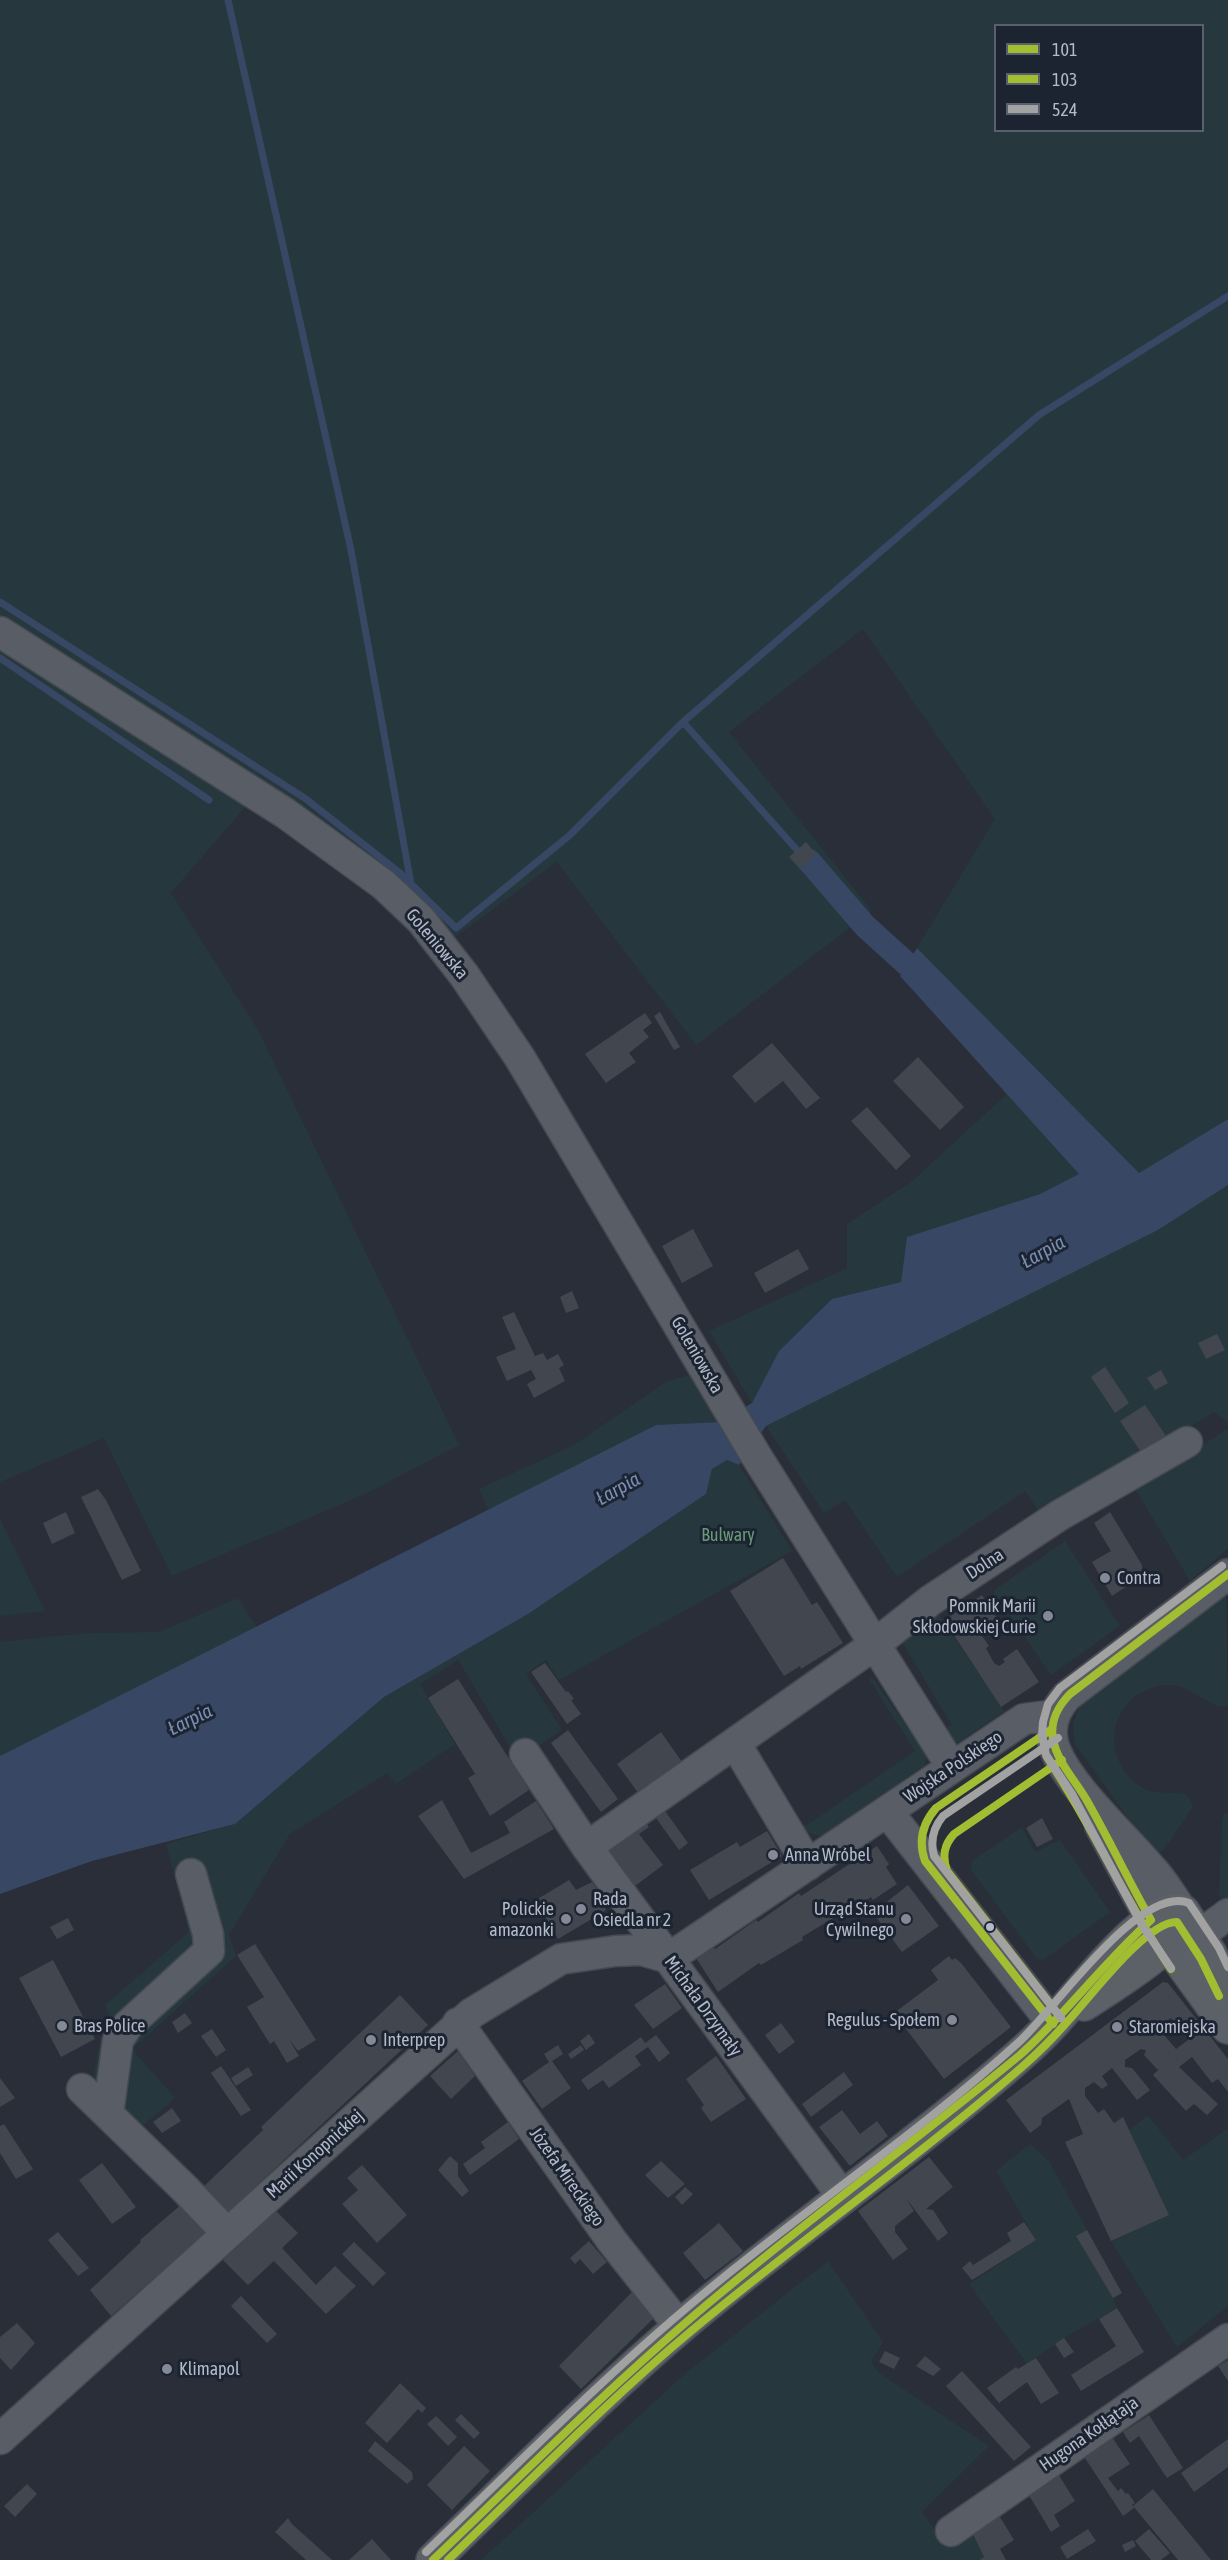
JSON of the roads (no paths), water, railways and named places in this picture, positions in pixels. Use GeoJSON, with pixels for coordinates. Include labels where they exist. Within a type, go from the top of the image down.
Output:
{"type":"FeatureCollection","features":[{"type":"Feature","properties":{"kind":"main road"},"geometry":{"type":"LineString","coordinates":[[433,2560],[680,2327],[961,2105],[1053,2024],[1121,1980],[1159,1931],[1191,1924],[1228,1992]]}},
{"type":"Feature","properties":{"kind":"main road"},"geometry":{"type":"LineString","coordinates":[[1159,1931],[1228,2027]]}},
{"type":"Feature","properties":{"kind":"street","name":"Goleniowska"},"geometry":{"type":"LineString","coordinates":[[0,632],[285,813],[384,885],[421,920],[464,975],[520,1058],[755,1454],[874,1645]]}},
{"type":"Feature","properties":{"kind":"street","name":"Dolna"},"geometry":{"type":"LineString","coordinates":[[587,1846],[874,1645],[931,1600],[1060,1515],[1187,1442]]}},
{"type":"Feature","properties":{"kind":"street"},"geometry":{"type":"LineString","coordinates":[[1191,1978],[1188,1966],[1191,1924],[1153,1869],[1081,1789],[1060,1760],[1054,1746],[1052,1729],[1055,1715],[1070,1694],[1228,1574]]}},
{"type":"Feature","properties":{"kind":"street"},"geometry":{"type":"LineString","coordinates":[[874,1645],[952,1767]]}},
{"type":"Feature","properties":{"kind":"street","name":"Wojska Polskiego"},"geometry":{"type":"LineString","coordinates":[[669,1958],[1024,1719],[1055,1715]]}},
{"type":"Feature","properties":{"kind":"street"},"geometry":{"type":"LineString","coordinates":[[735,1743],[808,1865]]}},
{"type":"Feature","properties":{"kind":"street","name":"Michała Drzymały"},"geometry":{"type":"LineString","coordinates":[[525,1754],[587,1846],[843,2197]]}},
{"type":"Feature","properties":{"kind":"street"},"geometry":{"type":"LineString","coordinates":[[1081,1789],[1159,1931]]}},
{"type":"Feature","properties":{"kind":"street"},"geometry":{"type":"LineString","coordinates":[[887,1811],[1053,2024]]}},
{"type":"Feature","properties":{"kind":"street"},"geometry":{"type":"LineString","coordinates":[[108,2114],[118,2040],[128,2025],[209,1951],[208,1934],[191,1874]]}},
{"type":"Feature","properties":{"kind":"street"},"geometry":{"type":"LineString","coordinates":[[1191,1924],[1228,1914]]}},
{"type":"Feature","properties":{"kind":"street","name":"Marii Konopnickiej"},"geometry":{"type":"LineString","coordinates":[[0,2439],[458,2023],[561,1959],[592,1953],[641,1950],[669,1958]]}},
{"type":"Feature","properties":{"kind":"street","name":"Józefa Mireckiego"},"geometry":{"type":"LineString","coordinates":[[458,2023],[612,2241],[680,2327]]}},
{"type":"Feature","properties":{"kind":"street"},"geometry":{"type":"LineString","coordinates":[[82,2089],[227,2233]]}},
{"type":"Feature","properties":{"kind":"street","name":"Hugona Kołłątaja"},"geometry":{"type":"LineString","coordinates":[[951,2531],[1228,2339]]}},
{"type":"Feature","properties":{"kind":"water","name":"Łarpia"},"geometry":{"type":"Polygon","coordinates":[[[917,948],[1139,1173],[1228,1119],[1228,1185],[1158,1230],[766,1426],[739,1465],[727,1460],[712,1469],[706,1494],[528,1614],[384,1697],[235,1824],[92,1861],[0,1894],[0,1756],[656,1425],[718,1422],[752,1403],[779,1351],[832,1299],[901,1282],[907,1237],[1040,1194],[1079,1174],[900,976],[917,948]]]}},
{"type":"Feature","properties":{"kind":"waterway"},"geometry":{"type":"LineString","coordinates":[[228,0],[351,550],[411,884]]}},
{"type":"Feature","properties":{"kind":"waterway"},"geometry":{"type":"LineString","coordinates":[[683,722],[1039,415],[1228,296]]}},
{"type":"Feature","properties":{"kind":"waterway"},"geometry":{"type":"LineString","coordinates":[[0,602],[306,799],[400,873],[456,928],[570,835],[683,722],[797,850]]}},
{"type":"Feature","properties":{"kind":"waterway"},"geometry":{"type":"LineString","coordinates":[[0,658],[209,800]]}},
{"type":"Feature","properties":{"kind":"waterway"},"geometry":{"type":"LineString","coordinates":[[809,861],[865,926],[907,964]]}},
{"type":"Feature","properties":{"kind":"place","name":"Contra"},"geometry":{"type":"Point","coordinates":[1105,1578]}},
{"type":"Feature","properties":{"kind":"place","name":"Pomnik Marii Skłodowskiej Curie"},"geometry":{"type":"Point","coordinates":[1048,1616]}},
{"type":"Feature","properties":{"kind":"place","name":"Anna Wróbel"},"geometry":{"type":"Point","coordinates":[773,1855]}},
{"type":"Feature","properties":{"kind":"place","name":"Rada Osiedla nr 2"},"geometry":{"type":"Point","coordinates":[581,1909]}},
{"type":"Feature","properties":{"kind":"place","name":"Polickie amazonki"},"geometry":{"type":"Point","coordinates":[566,1919]}},
{"type":"Feature","properties":{"kind":"place","name":"Urząd Stanu Cywilnego"},"geometry":{"type":"Point","coordinates":[906,1919]}},
{"type":"Feature","properties":{"kind":"place","name":"Regulus - Społem"},"geometry":{"type":"Point","coordinates":[952,2020]}},
{"type":"Feature","properties":{"kind":"place","name":"Bras Police"},"geometry":{"type":"Point","coordinates":[62,2026]}},
{"type":"Feature","properties":{"kind":"place","name":"Staromiejska"},"geometry":{"type":"Point","coordinates":[1117,2027]}},
{"type":"Feature","properties":{"kind":"place","name":"Interprep"},"geometry":{"type":"Point","coordinates":[371,2040]}},
{"type":"Feature","properties":{"kind":"place","name":"Klimapol"},"geometry":{"type":"Point","coordinates":[167,2369]}},
{"type":"Feature","properties":{"kind":"park label","name":"Bulwary"},"geometry":{"type":"Point","coordinates":[728,1535]}}]}
